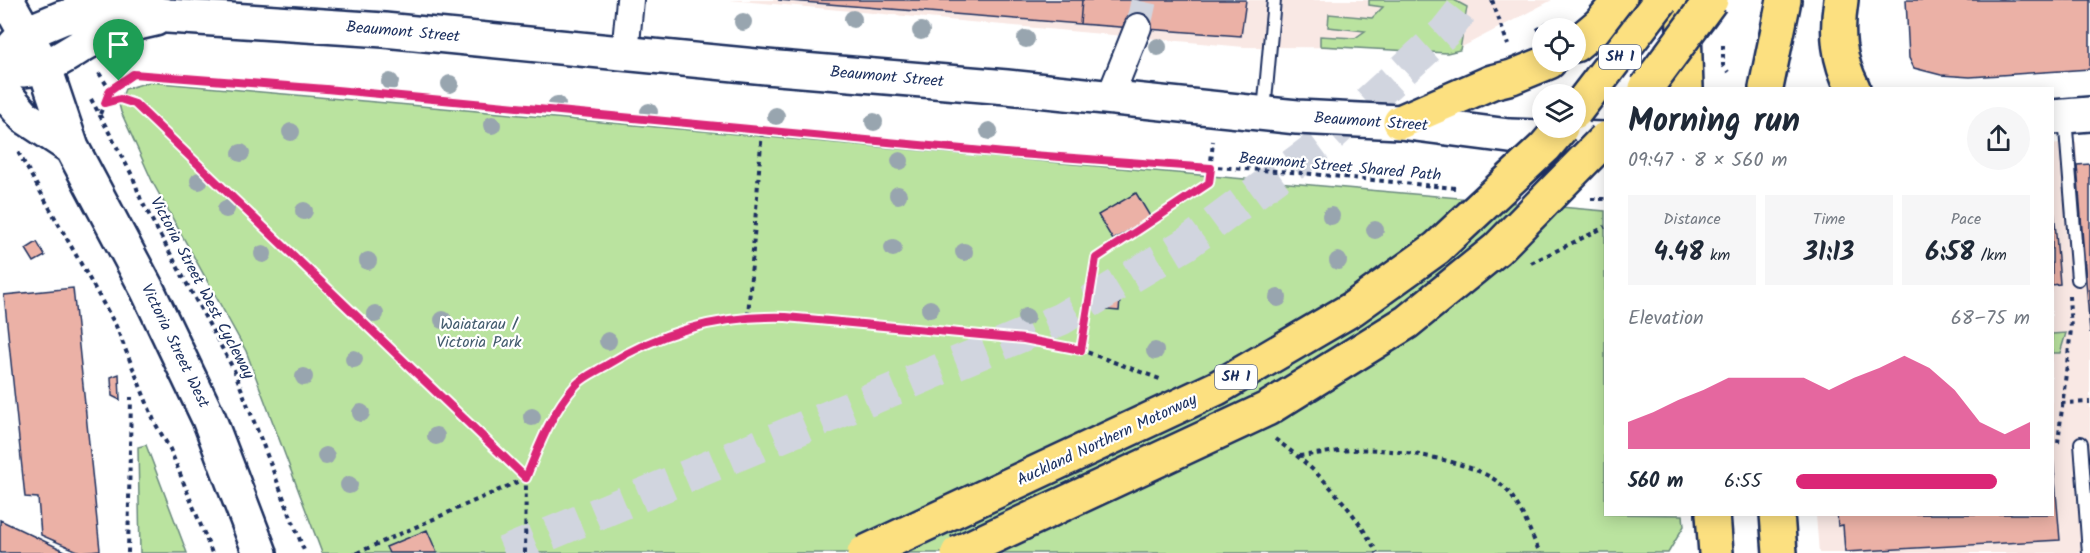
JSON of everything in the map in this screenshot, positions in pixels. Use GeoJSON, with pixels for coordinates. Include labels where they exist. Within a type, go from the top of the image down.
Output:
{"type":"FeatureCollection","features":[{"type":"Feature","properties":{"kind":"main road","name":"Victoria Street West"},"geometry":{"type":"LineString","coordinates":[[7,0],[45,68],[72,148],[188,373],[209,419],[260,553]]}},
{"type":"Feature","properties":{"kind":"main road"},"geometry":{"type":"LineString","coordinates":[[1586,36],[1600,24],[1620,0]]}},
{"type":"Feature","properties":{"kind":"main road","name":"SH 1"},"geometry":{"type":"LineString","coordinates":[[1586,97],[1661,0]]}},
{"type":"Feature","properties":{"kind":"main road"},"geometry":{"type":"LineString","coordinates":[[1683,0],[1686,87]]}},
{"type":"Feature","properties":{"kind":"main road"},"geometry":{"type":"LineString","coordinates":[[1647,87],[1711,0]]}},
{"type":"Feature","properties":{"kind":"main road"},"geometry":{"type":"LineString","coordinates":[[1766,87],[1785,0]]}},
{"type":"Feature","properties":{"kind":"main road"},"geometry":{"type":"LineString","coordinates":[[1841,0],[1839,49],[1843,67],[1853,87]]}},
{"type":"Feature","properties":{"kind":"main road","name":"Beaumont Street"},"geometry":{"type":"LineString","coordinates":[[0,60],[26,33],[62,18],[98,9],[126,8],[168,16],[374,29],[625,54],[1110,97],[1264,114],[1400,122],[1509,136],[1604,139]]}},
{"type":"Feature","properties":{"kind":"main road","name":"Beaumont Street"},"geometry":{"type":"LineString","coordinates":[[0,72],[45,68],[118,29],[168,16]]}},
{"type":"Feature","properties":{"kind":"main road"},"geometry":{"type":"LineString","coordinates":[[1400,122],[1492,82],[1532,69]]}},
{"type":"Feature","properties":{"kind":"main road","name":"Victoria Street West"},"geometry":{"type":"LineString","coordinates":[[0,88],[25,117],[72,148]]}},
{"type":"Feature","properties":{"kind":"main road","name":"Auckland Northern Motorway"},"geometry":{"type":"LineString","coordinates":[[864,553],[1217,388],[1352,309],[1437,248],[1553,138]]}},
{"type":"Feature","properties":{"kind":"main road"},"geometry":{"type":"LineString","coordinates":[[958,553],[1267,409],[1407,322],[1497,249],[1604,140]]}},
{"type":"Feature","properties":{"kind":"main road"},"geometry":{"type":"LineString","coordinates":[[1713,516],[1716,553]]}},
{"type":"Feature","properties":{"kind":"main road"},"geometry":{"type":"LineString","coordinates":[[1777,516],[1780,553]]}},
{"type":"Feature","properties":{"kind":"street"},"geometry":{"type":"LineString","coordinates":[[625,54],[630,0]]}},
{"type":"Feature","properties":{"kind":"street"},"geometry":{"type":"LineString","coordinates":[[1110,97],[1138,27]]}},
{"type":"Feature","properties":{"kind":"lane"},"geometry":{"type":"LineString","coordinates":[[1264,114],[1274,0]]}},
{"type":"Feature","properties":{"kind":"lane"},"geometry":{"type":"LineString","coordinates":[[2069,116],[2078,279]]}},
{"type":"Feature","properties":{"kind":"lane"},"geometry":{"type":"LineString","coordinates":[[2081,443],[2090,553]]}},
{"type":"Feature","properties":{"kind":"path"},"geometry":{"type":"LineString","coordinates":[[1492,0],[1508,45]]}},
{"type":"Feature","properties":{"kind":"path"},"geometry":{"type":"LineString","coordinates":[[1527,35],[1532,32]]}},
{"type":"Feature","properties":{"kind":"path"},"geometry":{"type":"LineString","coordinates":[[1497,49],[1518,40]]}},
{"type":"Feature","properties":{"kind":"path"},"geometry":{"type":"LineString","coordinates":[[1723,45],[1723,65],[1728,72]]}},
{"type":"Feature","properties":{"kind":"path"},"geometry":{"type":"LineString","coordinates":[[99,73],[110,90],[100,114]]}},
{"type":"Feature","properties":{"kind":"path","name":"Beaumont Street Shared Path"},"geometry":{"type":"LineString","coordinates":[[110,90],[133,74],[326,89],[1005,153],[1291,172],[1463,189]]}},
{"type":"Feature","properties":{"kind":"path"},"geometry":{"type":"LineString","coordinates":[[105,103],[120,99],[135,104],[526,478]]}},
{"type":"Feature","properties":{"kind":"path","name":"Victoria Street West Cycleway"},"geometry":{"type":"LineString","coordinates":[[95,104],[141,200],[234,369],[305,553]]}},
{"type":"Feature","properties":{"kind":"path"},"geometry":{"type":"LineString","coordinates":[[1081,350],[1096,258],[1209,183],[1215,109]]}},
{"type":"Feature","properties":{"kind":"path"},"geometry":{"type":"LineString","coordinates":[[748,316],[762,130]]}},
{"type":"Feature","properties":{"kind":"path"},"geometry":{"type":"LineString","coordinates":[[17,150],[116,326],[212,553]]}},
{"type":"Feature","properties":{"kind":"path"},"geometry":{"type":"LineString","coordinates":[[1588,199],[1604,199]]}},
{"type":"Feature","properties":{"kind":"path"},"geometry":{"type":"LineString","coordinates":[[2058,444],[2071,329],[2067,290]]}},
{"type":"Feature","properties":{"kind":"path"},"geometry":{"type":"LineString","coordinates":[[525,553],[526,478],[544,434],[577,383],[631,351],[700,324],[748,316],[826,320],[1024,339],[1081,350],[1161,380]]}},
{"type":"Feature","properties":{"kind":"path"},"geometry":{"type":"LineString","coordinates":[[128,553],[131,397]]}},
{"type":"Feature","properties":{"kind":"path"},"geometry":{"type":"LineString","coordinates":[[2061,403],[2090,402]]}},
{"type":"Feature","properties":{"kind":"path"},"geometry":{"type":"LineString","coordinates":[[1269,434],[1299,456],[1333,489],[1362,526],[1377,553]]}},
{"type":"Feature","properties":{"kind":"path"},"geometry":{"type":"LineString","coordinates":[[1299,456],[1376,449],[1452,463],[1483,474],[1503,486],[1513,497],[1540,553]]}},
{"type":"Feature","properties":{"kind":"path"},"geometry":{"type":"LineString","coordinates":[[357,553],[526,478]]}},
{"type":"Feature","properties":{"kind":"path"},"geometry":{"type":"LineString","coordinates":[[408,530],[411,537]]}},
{"type":"Feature","properties":{"kind":"shaded area"},"geometry":{"type":"Polygon","coordinates":[[[729,0],[1552,0],[1460,48],[1244,47],[729,0]]]}},
{"type":"Feature","properties":{"kind":"shaded area"},"geometry":{"type":"Polygon","coordinates":[[[2076,141],[2090,333],[2090,553],[1819,553],[1816,516],[2054,516],[2054,145],[2076,141]]]}},
{"type":"Feature","properties":{"kind":"green space"},"geometry":{"type":"Polygon","coordinates":[[[1369,0],[1454,0],[1467,7],[1460,50],[1447,53],[1320,46],[1320,36],[1355,38],[1365,31],[1328,27],[1329,14],[1372,18],[1383,7],[1369,5],[1369,0]]]}},
{"type":"Feature","properties":{"kind":"green space","name":"Waiatarau / Victoria Park"},"geometry":{"type":"Polygon","coordinates":[[[149,82],[1604,211],[1604,516],[1683,516],[1684,526],[1668,553],[322,553],[246,351],[153,183],[121,112],[119,104],[125,89],[149,82]]]}},
{"type":"Feature","properties":{"kind":"green space"},"geometry":{"type":"Polygon","coordinates":[[[2066,333],[2060,353],[2054,353],[2054,334],[2066,333]]]}},
{"type":"Feature","properties":{"kind":"green space"},"geometry":{"type":"Polygon","coordinates":[[[146,445],[187,553],[140,553],[138,447],[146,445]]]}},
{"type":"Feature","properties":{"kind":"building"},"geometry":{"type":"Polygon","coordinates":[[[778,0],[1082,0],[1080,24],[778,0]]]}},
{"type":"Feature","properties":{"kind":"building"},"geometry":{"type":"Polygon","coordinates":[[[1082,0],[1246,0],[1241,36],[1080,24],[1082,0]]]}},
{"type":"Feature","properties":{"kind":"building"},"geometry":{"type":"Polygon","coordinates":[[[1906,0],[2090,0],[2090,69],[1970,77],[1941,75],[1914,68],[1909,58],[1906,0]]]}},
{"type":"Feature","properties":{"kind":"building"},"geometry":{"type":"Polygon","coordinates":[[[2090,164],[2090,333],[2077,165],[2090,164]]]}},
{"type":"Feature","properties":{"kind":"building"},"geometry":{"type":"Polygon","coordinates":[[[1136,193],[1151,218],[1113,240],[1098,215],[1136,193]]]}},
{"type":"Feature","properties":{"kind":"building"},"geometry":{"type":"Polygon","coordinates":[[[2054,209],[2060,284],[2054,285],[2054,209]]]}},
{"type":"Feature","properties":{"kind":"building"},"geometry":{"type":"Polygon","coordinates":[[[37,242],[45,256],[34,262],[26,249],[37,242]]]}},
{"type":"Feature","properties":{"kind":"building"},"geometry":{"type":"Polygon","coordinates":[[[73,288],[100,550],[80,552],[41,535],[38,498],[25,497],[4,295],[73,288]]]}},
{"type":"Feature","properties":{"kind":"building"},"geometry":{"type":"Polygon","coordinates":[[[1096,299],[1120,301],[1119,311],[1096,309],[1096,299]]]}},
{"type":"Feature","properties":{"kind":"building"},"geometry":{"type":"Polygon","coordinates":[[[119,374],[120,400],[112,396],[111,377],[119,374]]]}},
{"type":"Feature","properties":{"kind":"building"},"geometry":{"type":"Polygon","coordinates":[[[2054,469],[2060,540],[1845,552],[1843,525],[1838,526],[1837,516],[2054,516],[2054,469]]]}},
{"type":"Feature","properties":{"kind":"building"},"geometry":{"type":"Polygon","coordinates":[[[0,520],[69,553],[0,553],[0,520]]]}},
{"type":"Feature","properties":{"kind":"building"},"geometry":{"type":"Polygon","coordinates":[[[427,530],[437,553],[389,553],[386,547],[427,530]]]}},
{"type":"Feature","properties":{"kind":"tunnel"},"geometry":{"type":"LineString","coordinates":[[1138,27],[1144,0]]}},
{"type":"Feature","properties":{"kind":"tunnel"},"geometry":{"type":"LineString","coordinates":[[504,553],[1061,319],[1186,244],[1325,141],[1445,32],[1470,0]]}},
{"type":"Feature","properties":{"kind":"route"},"geometry":{"type":"LineString","coordinates":[[133,74],[212,82],[326,89],[1005,153],[1211,168],[1209,183],[1096,258],[1081,350],[1024,339],[786,317],[748,316],[700,324],[631,351],[577,383],[544,434],[526,478],[135,104],[120,99],[105,103],[110,90],[119,81],[133,74]]}}]}
